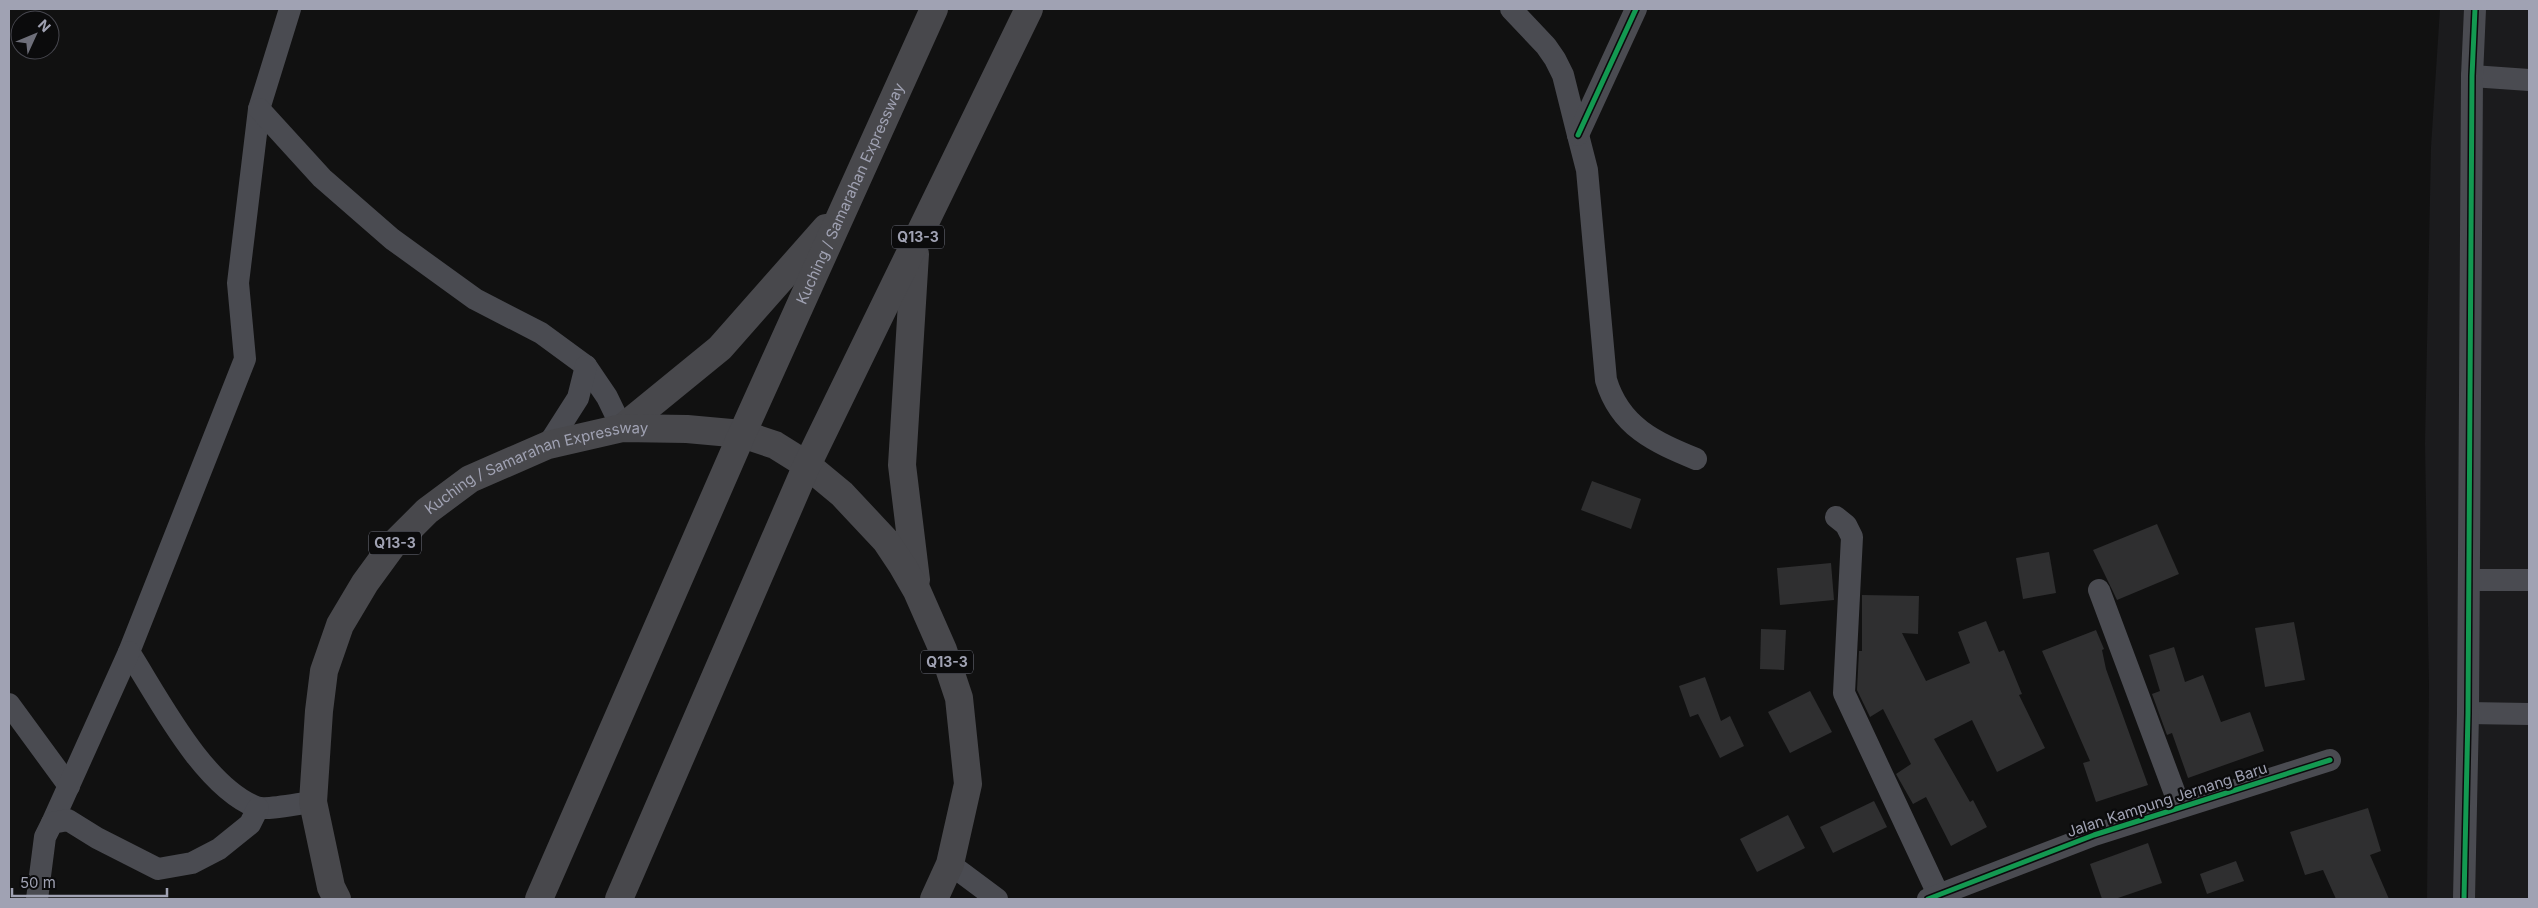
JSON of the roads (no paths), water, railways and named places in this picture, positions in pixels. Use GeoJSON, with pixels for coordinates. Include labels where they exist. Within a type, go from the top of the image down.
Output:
{"type":"FeatureCollection","features":[{"type":"Feature","properties":{"kind":"highway","name":"Kuching / Samarahan Expressway"},"geometry":{"type":"LineString","coordinates":[[540,899],[742,434],[934,9]]}},
{"type":"Feature","properties":{"kind":"highway","name":"Q13-3"},"geometry":{"type":"LineString","coordinates":[[619,899],[807,465],[1029,9]]}},
{"type":"Feature","properties":{"kind":"highway"},"geometry":{"type":"LineString","coordinates":[[622,428],[720,348],[845,206]]}},
{"type":"Feature","properties":{"kind":"highway"},"geometry":{"type":"LineString","coordinates":[[916,240],[902,465],[917,590]]}},
{"type":"Feature","properties":{"kind":"highway","name":"Kuching / Samarahan Expressway"},"geometry":{"type":"LineString","coordinates":[[337,899],[331,887],[314,802],[319,711],[324,671],[340,625],[365,582],[392,546],[427,511],[470,479],[548,445],[622,428],[687,429],[742,434],[775,445],[807,465],[867,519],[886,541],[917,590],[944,650],[959,698],[968,784],[950,864],[934,899]]}},
{"type":"Feature","properties":{"kind":"street"},"geometry":{"type":"LineString","coordinates":[[37,899],[45,837],[129,652],[245,359],[238,283],[259,109],[290,9]]}},
{"type":"Feature","properties":{"kind":"street"},"geometry":{"type":"LineString","coordinates":[[1511,9],[1555,59],[1563,75],[1587,170],[1606,380],[1611,399],[1649,438],[1696,459]]}},
{"type":"Feature","properties":{"kind":"street"},"geometry":{"type":"LineString","coordinates":[[1578,135],[1636,9]]}},
{"type":"Feature","properties":{"kind":"street"},"geometry":{"type":"LineString","coordinates":[[2464,899],[2470,580],[2472,76],[2475,9]]}},
{"type":"Feature","properties":{"kind":"street"},"geometry":{"type":"LineString","coordinates":[[2472,76],[2529,80]]}},
{"type":"Feature","properties":{"kind":"street"},"geometry":{"type":"LineString","coordinates":[[259,109],[322,178],[392,239],[475,299],[541,333],[586,366],[607,397],[622,428]]}},
{"type":"Feature","properties":{"kind":"street"},"geometry":{"type":"LineString","coordinates":[[548,445],[578,398],[586,366]]}},
{"type":"Feature","properties":{"kind":"street"},"geometry":{"type":"LineString","coordinates":[[1836,517],[1846,525],[1852,537],[1844,693],[1933,897]]}},
{"type":"Feature","properties":{"kind":"street"},"geometry":{"type":"LineString","coordinates":[[2470,580],[2529,580]]}},
{"type":"Feature","properties":{"kind":"street"},"geometry":{"type":"LineString","coordinates":[[2099,590],[2180,808]]}},
{"type":"Feature","properties":{"kind":"street"},"geometry":{"type":"LineString","coordinates":[[129,652],[183,738],[224,787],[258,808],[314,802]]}},
{"type":"Feature","properties":{"kind":"street"},"geometry":{"type":"LineString","coordinates":[[9,704],[68,786]]}},
{"type":"Feature","properties":{"kind":"street"},"geometry":{"type":"LineString","coordinates":[[2468,713],[2529,714]]}},
{"type":"Feature","properties":{"kind":"street","name":"Jalan Kampung Jernang Baru"},"geometry":{"type":"LineString","coordinates":[[1933,897],[2094,835],[2330,760]]}},
{"type":"Feature","properties":{"kind":"street"},"geometry":{"type":"LineString","coordinates":[[52,823],[68,820],[97,838],[158,869],[192,863],[219,849],[250,824],[258,808]]}},
{"type":"Feature","properties":{"kind":"street"},"geometry":{"type":"LineString","coordinates":[[950,864],[997,899]]}}]}
